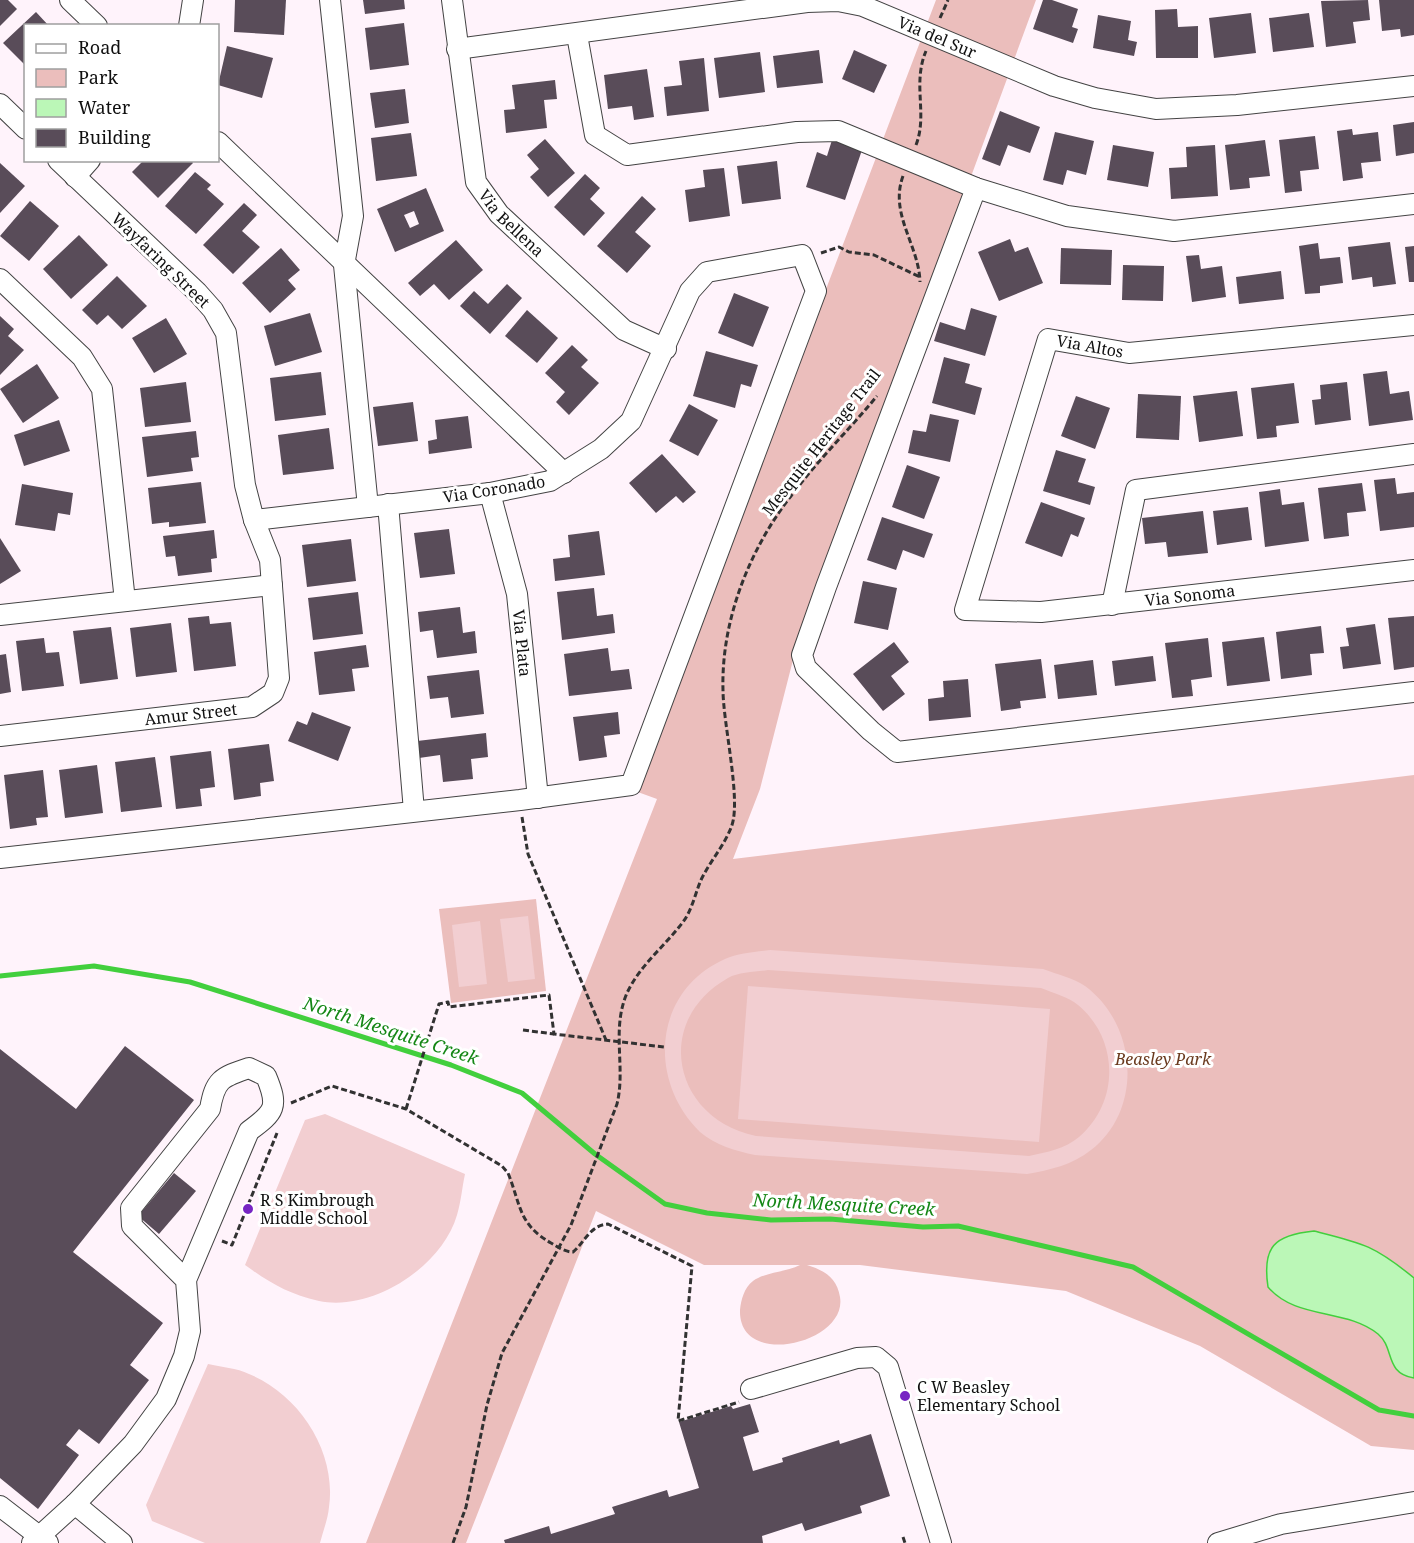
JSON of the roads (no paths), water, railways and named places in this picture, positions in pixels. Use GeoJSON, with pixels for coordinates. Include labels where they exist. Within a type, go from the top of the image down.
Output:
{"type":"FeatureCollection","features":[{"type":"Feature","properties":{"kind":"street"},"geometry":{"type":"LineString","coordinates":[[70,0],[95,24]]}},
{"type":"Feature","properties":{"kind":"street"},"geometry":{"type":"LineString","coordinates":[[189,24],[193,0]]}},
{"type":"Feature","properties":{"kind":"street"},"geometry":{"type":"LineString","coordinates":[[330,0],[353,216],[344,265],[378,506],[414,811]]}},
{"type":"Feature","properties":{"kind":"street","name":"Via Bellena"},"geometry":{"type":"LineString","coordinates":[[452,0],[476,182],[499,214],[624,330],[666,349]]}},
{"type":"Feature","properties":{"kind":"street","name":"Via del Sur"},"geometry":{"type":"LineString","coordinates":[[457,50],[807,2],[838,1],[863,6],[1054,86],[1095,98],[1156,109],[1237,105],[1414,86]]}},
{"type":"Feature","properties":{"kind":"street"},"geometry":{"type":"LineString","coordinates":[[577,35],[595,135],[627,155],[797,132],[838,131],[976,188],[1066,216],[1174,231],[1414,204]]}},
{"type":"Feature","properties":{"kind":"street"},"geometry":{"type":"LineString","coordinates":[[0,104],[24,127]]}},
{"type":"Feature","properties":{"kind":"street"},"geometry":{"type":"LineString","coordinates":[[219,143],[564,473]]}},
{"type":"Feature","properties":{"kind":"street","name":"Wayfaring Street"},"geometry":{"type":"LineString","coordinates":[[60,162],[197,292],[213,310],[226,333],[245,485],[254,520]]}},
{"type":"Feature","properties":{"kind":"street"},"geometry":{"type":"LineString","coordinates":[[75,177],[88,162]]}},
{"type":"Feature","properties":{"kind":"street"},"geometry":{"type":"LineString","coordinates":[[976,188],[826,587],[802,655],[806,668],[871,731],[897,752],[1414,692]]}},
{"type":"Feature","properties":{"kind":"street","name":"Via Coronado"},"geometry":{"type":"LineString","coordinates":[[254,520],[490,493],[550,481],[602,449],[631,421],[666,349],[690,291],[707,272],[802,255],[816,291],[631,785],[529,799]]}},
{"type":"Feature","properties":{"kind":"street"},"geometry":{"type":"LineString","coordinates":[[0,279],[82,357],[102,389],[125,601]]}},
{"type":"Feature","properties":{"kind":"street","name":"Via Altos"},"geometry":{"type":"LineString","coordinates":[[965,610],[1048,339],[1129,353],[1414,326]]}},
{"type":"Feature","properties":{"kind":"street"},"geometry":{"type":"LineString","coordinates":[[1112,605],[1136,490],[1414,454]]}},
{"type":"Feature","properties":{"kind":"street","name":"Via Plata"},"geometry":{"type":"LineString","coordinates":[[490,493],[517,594],[529,799]]}},
{"type":"Feature","properties":{"kind":"street","name":"Amur Street"},"geometry":{"type":"LineString","coordinates":[[0,736],[252,707],[273,693],[279,678],[270,560],[254,520]]}},
{"type":"Feature","properties":{"kind":"street","name":"Via Sonoma"},"geometry":{"type":"LineString","coordinates":[[965,610],[1041,612],[1414,570]]}},
{"type":"Feature","properties":{"kind":"street"},"geometry":{"type":"LineString","coordinates":[[0,615],[272,585]]}},
{"type":"Feature","properties":{"kind":"street"},"geometry":{"type":"LineString","coordinates":[[0,858],[529,799]]}},
{"type":"Feature","properties":{"kind":"street"},"geometry":{"type":"LineString","coordinates":[[0,1506],[39,1540],[133,1444],[166,1399],[190,1331],[186,1280],[249,1131],[270,1115],[275,1097],[266,1076],[249,1068],[226,1075],[214,1089],[210,1109],[131,1208],[132,1226],[186,1280]]}},
{"type":"Feature","properties":{"kind":"street"},"geometry":{"type":"LineString","coordinates":[[746,1395],[858,1358],[876,1357],[888,1367],[941,1543]]}},
{"type":"Feature","properties":{"kind":"street"},"geometry":{"type":"LineString","coordinates":[[1218,1543],[1281,1524],[1414,1502]]}},
{"type":"Feature","properties":{"kind":"street"},"geometry":{"type":"LineString","coordinates":[[75,1504],[122,1543]]}},
{"type":"Feature","properties":{"kind":"water"},"geometry":{"type":"Polygon","coordinates":[[[1314,1231],[1367,1247],[1388,1258],[1414,1278],[1414,1378],[1398,1371],[1387,1346],[1378,1334],[1351,1320],[1292,1305],[1268,1287],[1267,1262],[1274,1246],[1289,1236],[1314,1231]]]}},
{"type":"Feature","properties":{"kind":"waterway","name":"North Mesquite Creek"},"geometry":{"type":"LineString","coordinates":[[0,976],[94,966],[190,982],[451,1065],[522,1093],[595,1154],[665,1204],[707,1213],[771,1220],[830,1219],[923,1227],[958,1226],[1133,1267],[1379,1410],[1414,1416]]}},
{"type":"Feature","properties":{"kind":"place","name":"R S Kimbrough Middle School"},"geometry":{"type":"Point","coordinates":[248,1209]}},
{"type":"Feature","properties":{"kind":"place","name":"C W Beasley Elementary School"},"geometry":{"type":"Point","coordinates":[905,1396]}},
{"type":"Feature","properties":{"kind":"park label","name":"Beasley Park"},"geometry":{"type":"Point","coordinates":[1163,1059]}}]}
